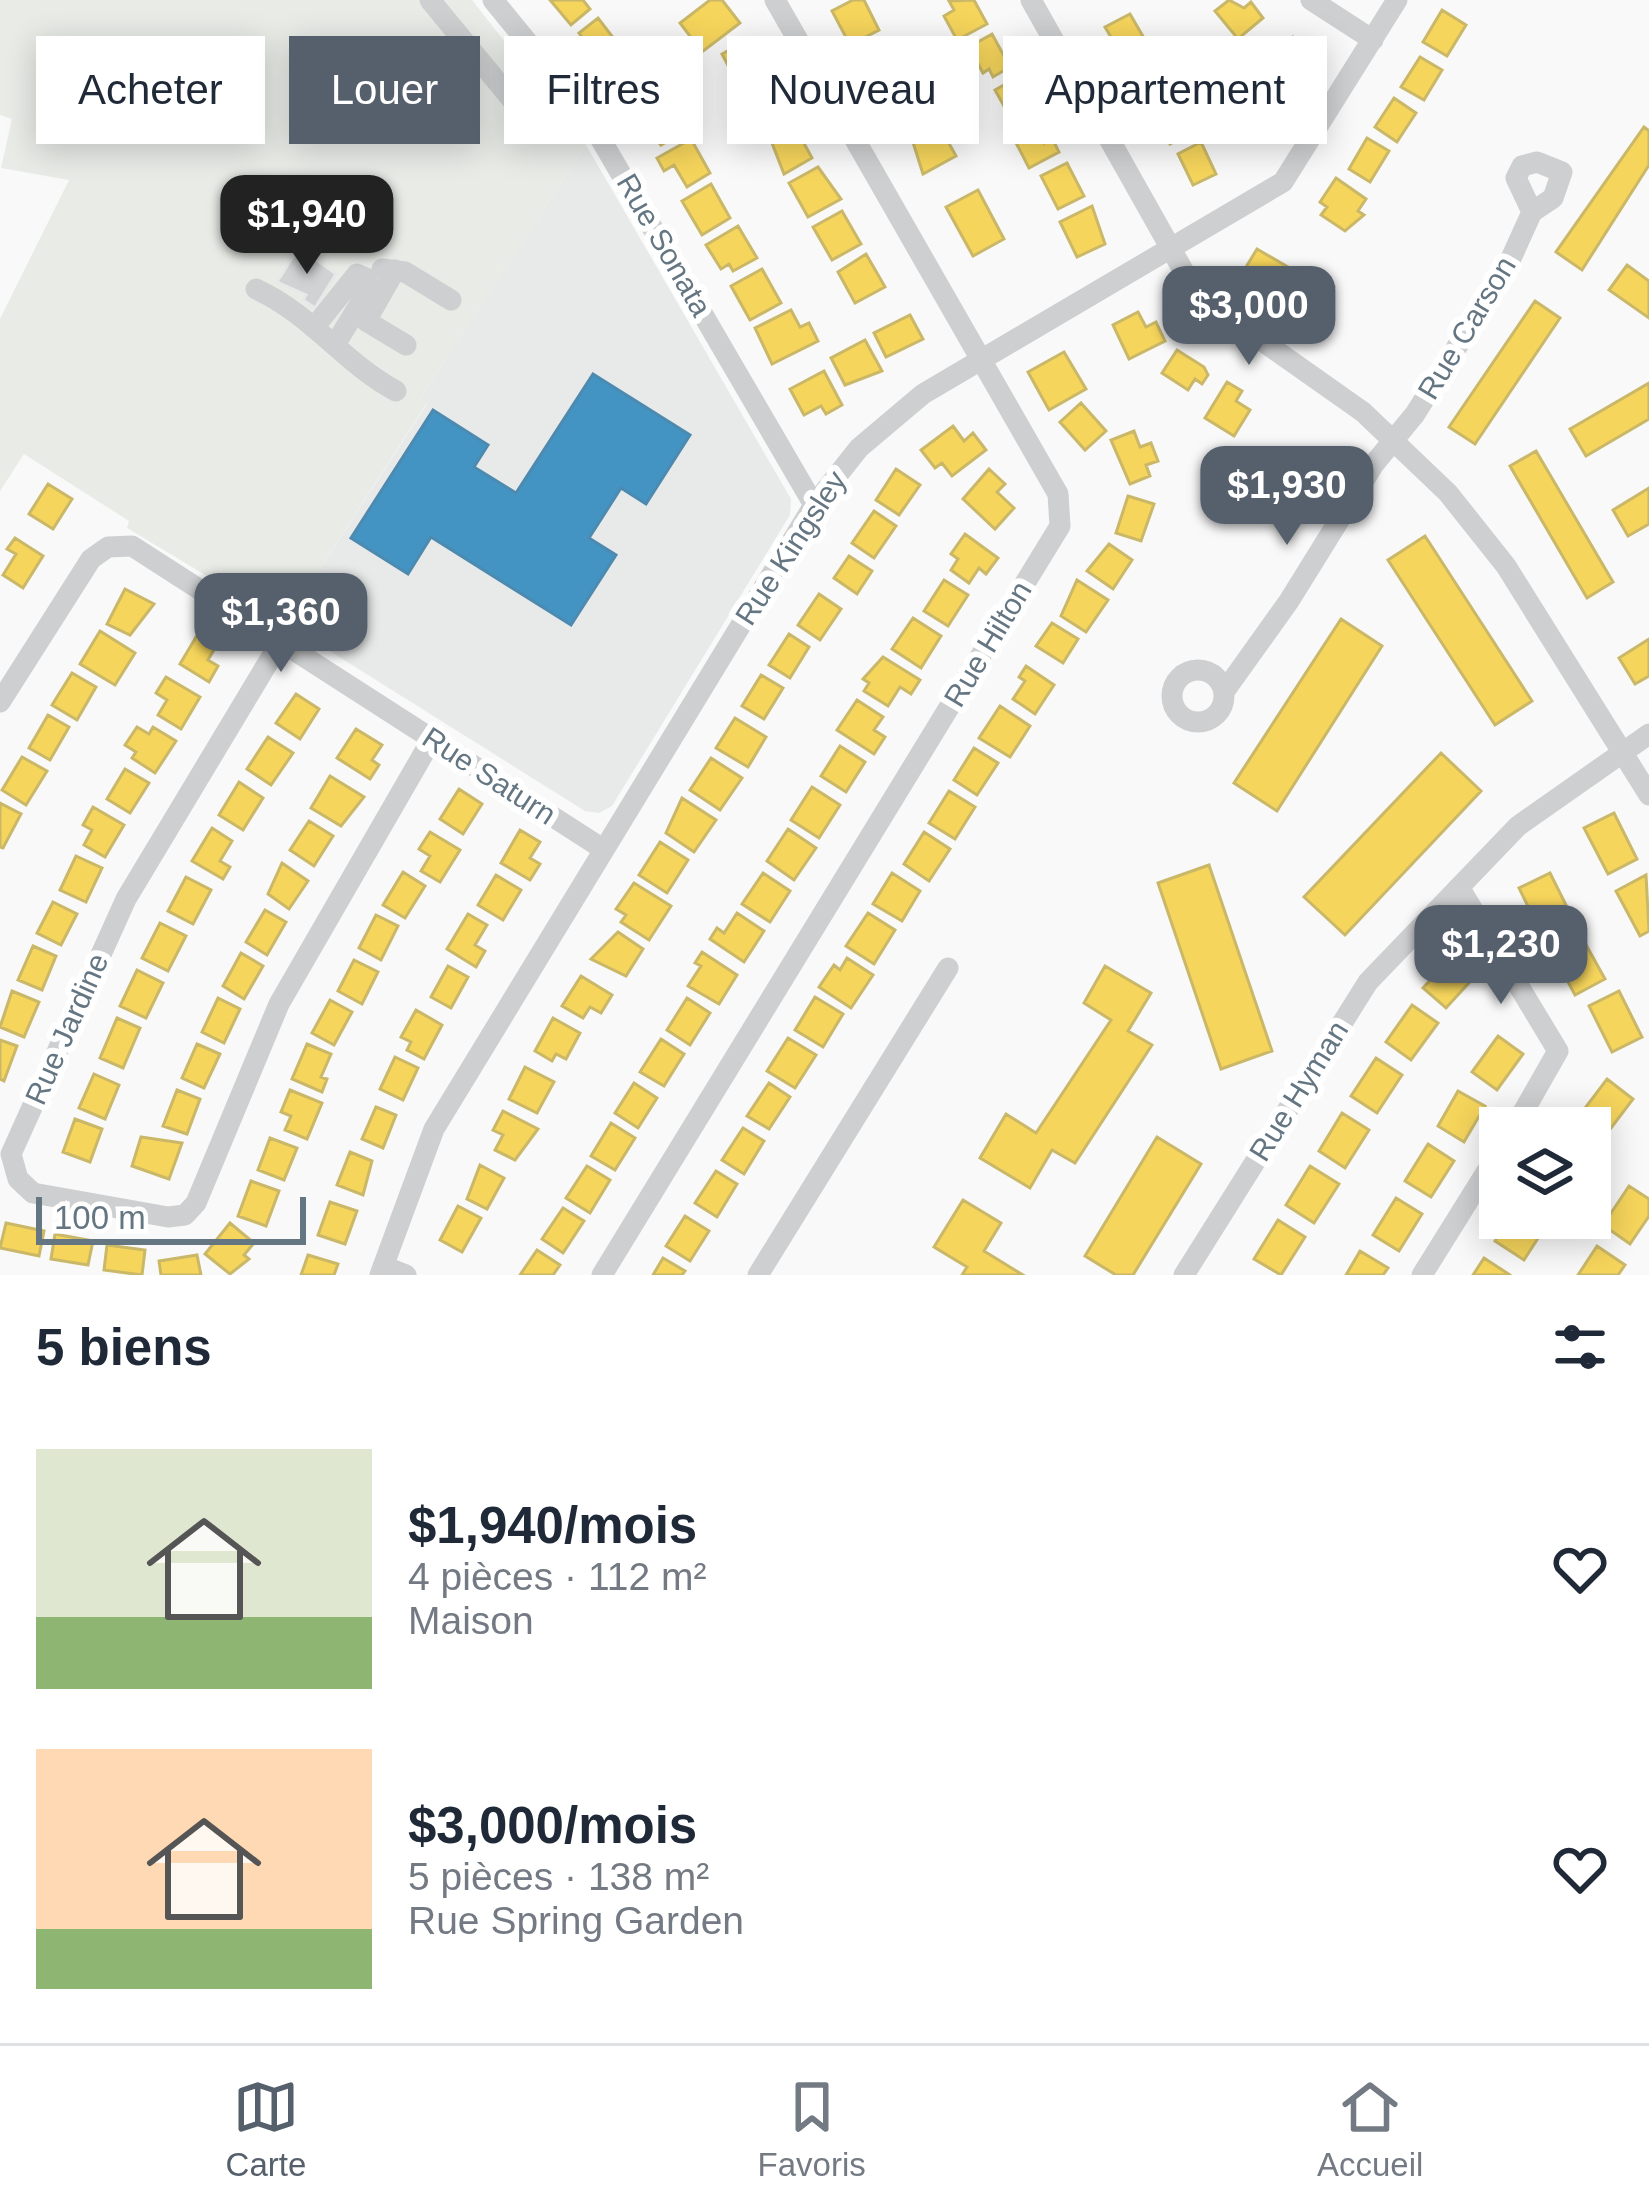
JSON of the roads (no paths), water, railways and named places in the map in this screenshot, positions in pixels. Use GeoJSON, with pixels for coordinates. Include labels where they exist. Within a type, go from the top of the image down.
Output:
{"type":"FeatureCollection","features":[{"type":"Feature","properties":{"kind":"street"},"geometry":{"type":"LineString","coordinates":[[430,0],[504,90]]}},
{"type":"Feature","properties":{"kind":"street","name":"Rue Sonata"},"geometry":{"type":"LineString","coordinates":[[493,0],[523,36]]}},
{"type":"Feature","properties":{"kind":"street","name":"Rue Hilton"},"geometry":{"type":"LineString","coordinates":[[602,1275],[1060,526],[1058,494],[775,0]]}},
{"type":"Feature","properties":{"kind":"street"},"geometry":{"type":"LineString","coordinates":[[1030,0],[1169,246],[1210,308],[1337,392],[1394,440],[1491,545],[1649,795]]}},
{"type":"Feature","properties":{"kind":"street"},"geometry":{"type":"LineString","coordinates":[[1311,0],[1373,40]]}},
{"type":"Feature","properties":{"kind":"street","name":"Rue Kingsley"},"geometry":{"type":"LineString","coordinates":[[381,1271],[434,1130],[814,505],[860,448],[923,394],[1283,182],[1397,0]]}},
{"type":"Feature","properties":{"kind":"street","name":"Rue Sonata"},"geometry":{"type":"LineString","coordinates":[[604,144],[814,505]]}},
{"type":"Feature","properties":{"kind":"street","name":"Rue Carson"},"geometry":{"type":"LineString","coordinates":[[1223,692],[1508,265],[1532,212]]}},
{"type":"Feature","properties":{"kind":"street"},"geometry":{"type":"LineString","coordinates":[[366,278],[377,270],[395,270],[451,300]]}},
{"type":"Feature","properties":{"kind":"street"},"geometry":{"type":"LineString","coordinates":[[395,270],[366,321],[406,345]]}},
{"type":"Feature","properties":{"kind":"street"},"geometry":{"type":"LineString","coordinates":[[316,325],[347,280],[357,274],[366,278]]}},
{"type":"Feature","properties":{"kind":"street"},"geometry":{"type":"LineString","coordinates":[[336,343],[369,289],[366,278]]}},
{"type":"Feature","properties":{"kind":"street"},"geometry":{"type":"LineString","coordinates":[[256,289],[316,325],[396,391]]}},
{"type":"Feature","properties":{"kind":"street","name":"Rue Saturn"},"geometry":{"type":"LineString","coordinates":[[0,702],[91,559],[119,544],[132,546],[603,850]]}},
{"type":"Feature","properties":{"kind":"street","name":"Rue Jardine"},"geometry":{"type":"LineString","coordinates":[[281,641],[126,899],[11,1154],[18,1179],[33,1193],[168,1217],[185,1215],[196,1203],[279,1004],[432,739]]}},
{"type":"Feature","properties":{"kind":"street","name":"Rue Hyman"},"geometry":{"type":"LineString","coordinates":[[1184,1275],[1368,982],[1518,826],[1649,734]]}},
{"type":"Feature","properties":{"kind":"street"},"geometry":{"type":"LineString","coordinates":[[1459,887],[1558,1052],[1526,1107]]}},
{"type":"Feature","properties":{"kind":"street"},"geometry":{"type":"LineString","coordinates":[[758,1275],[948,968]]}},
{"type":"Feature","properties":{"kind":"street"},"geometry":{"type":"LineString","coordinates":[[1422,1275],[1479,1184]]}},
{"type":"Feature","properties":{"kind":"street"},"geometry":{"type":"LineString","coordinates":[[381,1271],[406,1275]]}}]}
